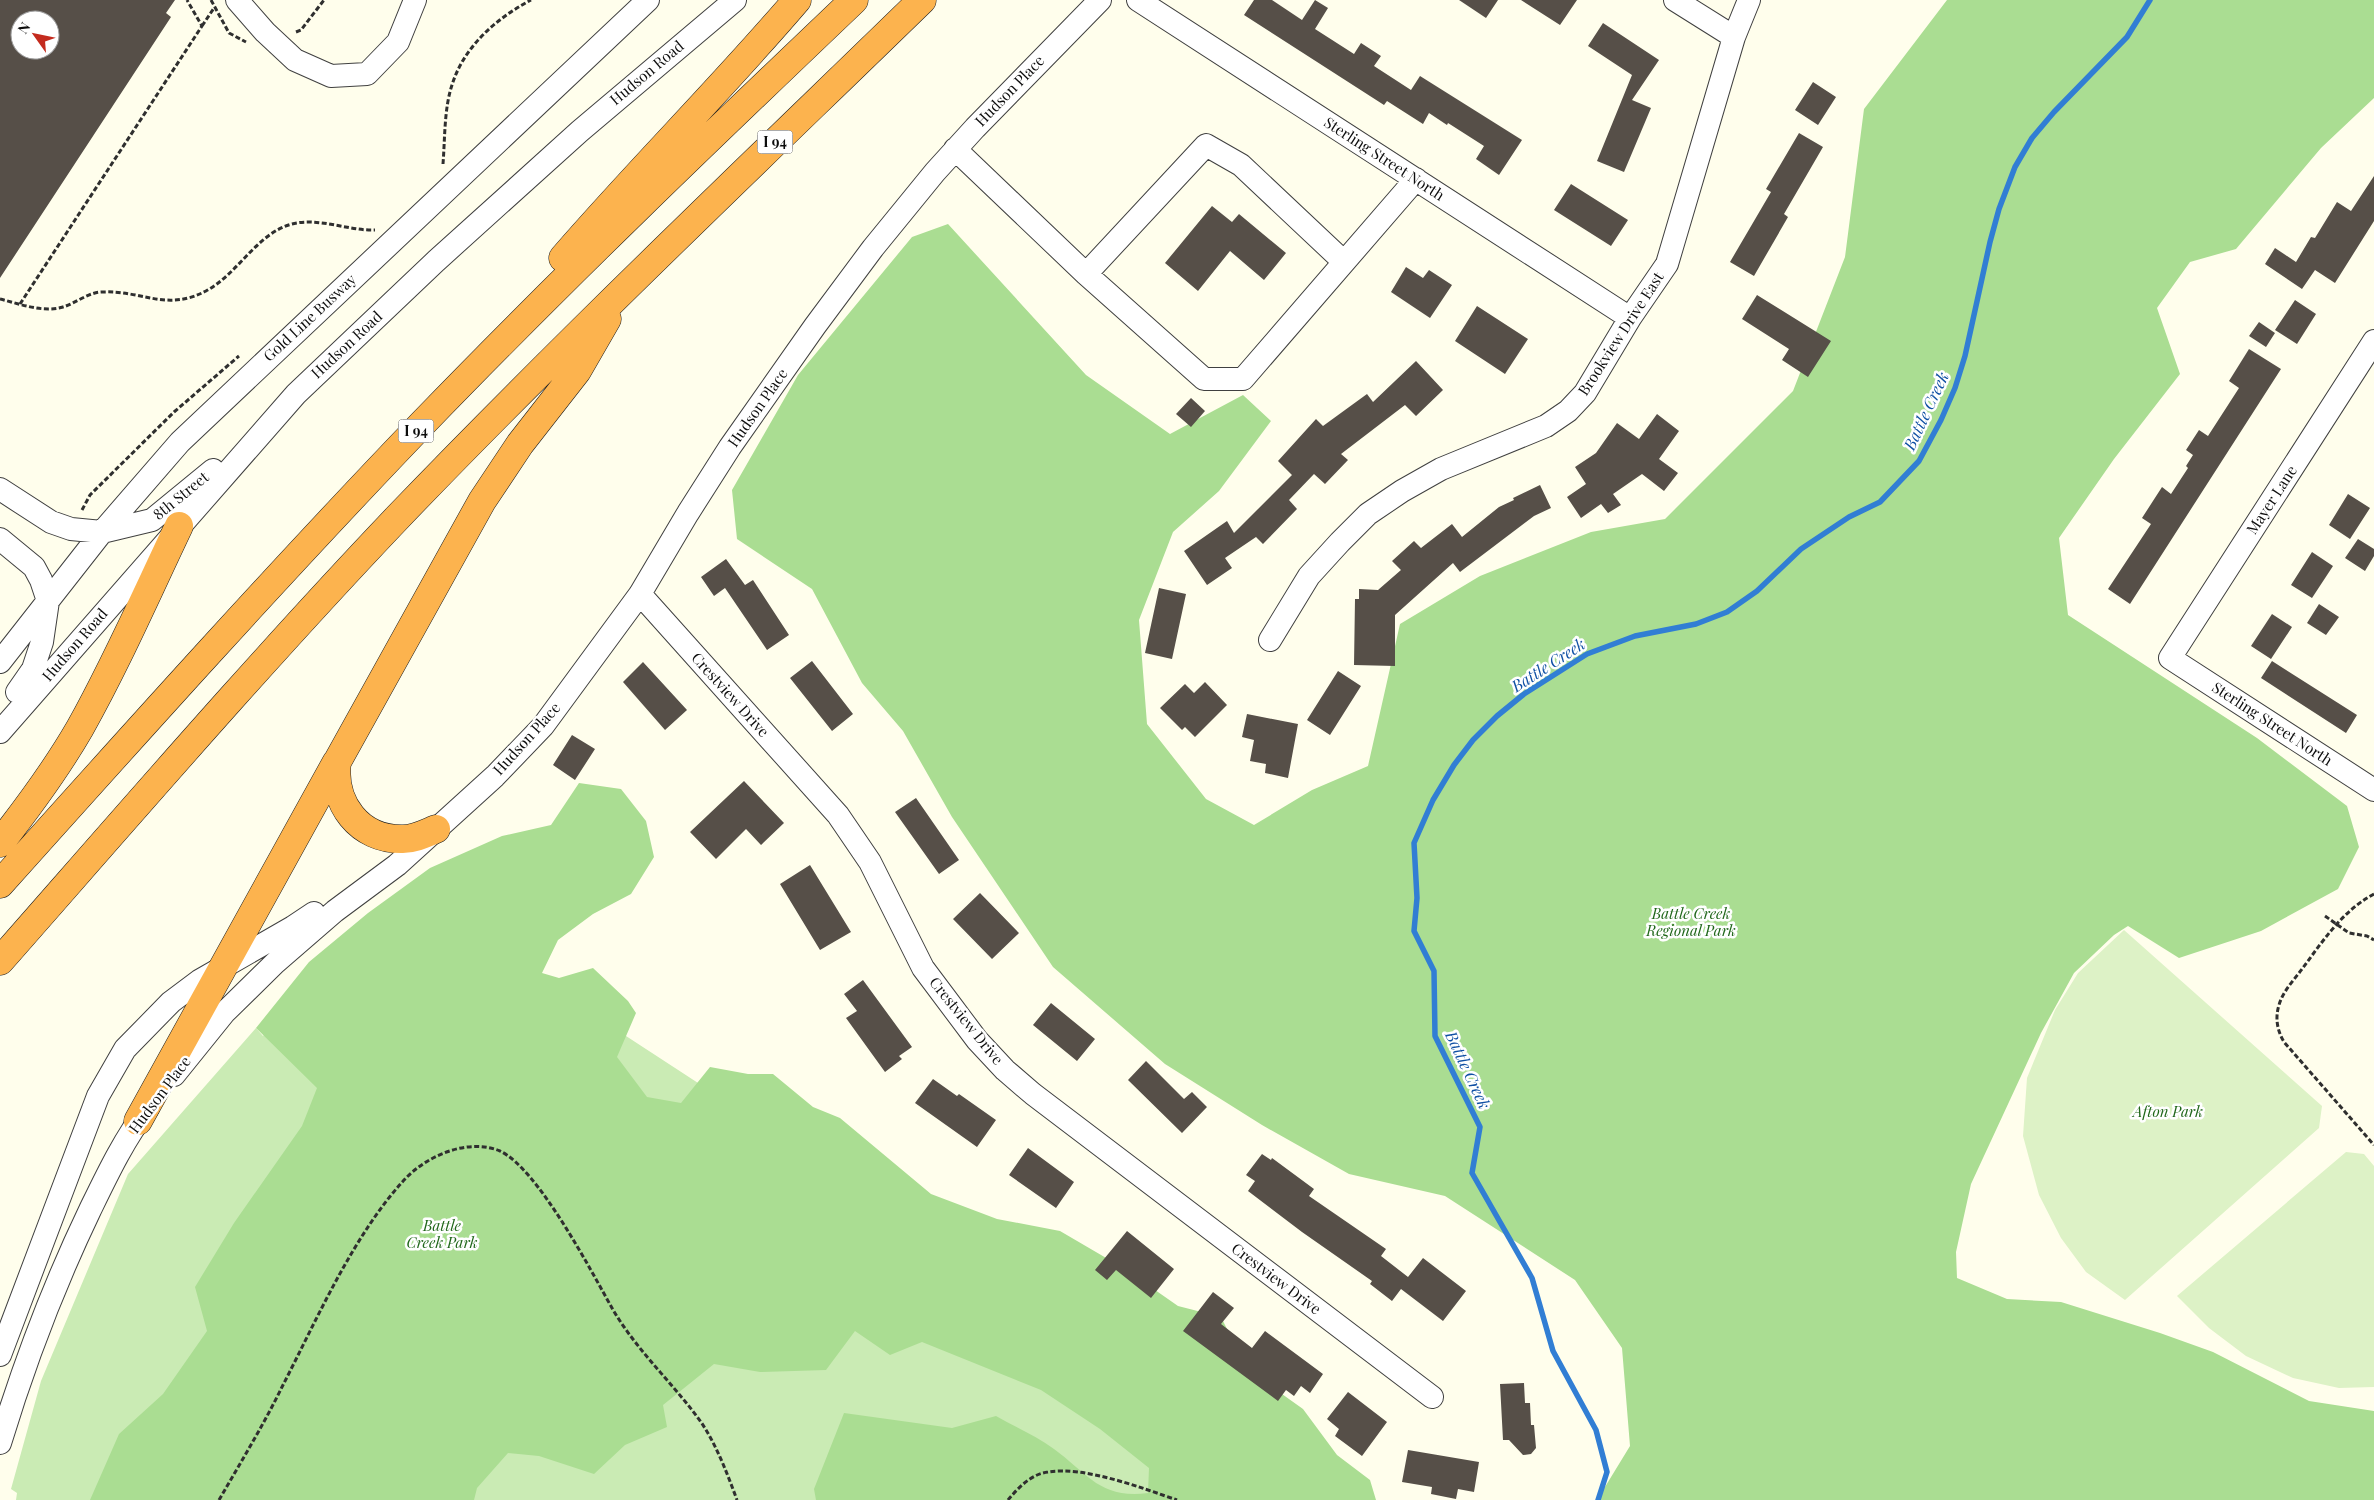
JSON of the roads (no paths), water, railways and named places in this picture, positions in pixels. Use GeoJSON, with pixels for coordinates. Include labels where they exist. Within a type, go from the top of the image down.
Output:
{"type":"FeatureCollection","features":[{"type":"Feature","properties":{"kind":"highway"},"geometry":{"type":"LineString","coordinates":[[423,424],[610,204],[731,76],[797,0]]}},
{"type":"Feature","properties":{"kind":"highway","name":"I 94"},"geometry":{"type":"LineString","coordinates":[[0,884],[266,589],[423,424],[550,294],[854,0]]}},
{"type":"Feature","properties":{"kind":"highway","name":"I 94"},"geometry":{"type":"LineString","coordinates":[[0,961],[259,668],[396,520],[627,285],[922,0]]}},
{"type":"Feature","properties":{"kind":"highway"},"geometry":{"type":"LineString","coordinates":[[138,1120],[482,501],[520,444],[577,371],[627,285]]}},
{"type":"Feature","properties":{"kind":"highway"},"geometry":{"type":"LineString","coordinates":[[0,843],[56,768],[80,729],[120,652],[179,526]]}},
{"type":"Feature","properties":{"kind":"highway"},"geometry":{"type":"LineString","coordinates":[[337,762],[336,783],[345,807],[356,821],[370,831],[386,837],[403,839],[417,837],[436,829]]}},
{"type":"Feature","properties":{"kind":"street"},"geometry":{"type":"LineString","coordinates":[[237,0],[295,60],[331,76],[366,74],[398,42],[415,0]]}},
{"type":"Feature","properties":{"kind":"street","name":"Gold Line Busway"},"geometry":{"type":"LineString","coordinates":[[0,662],[102,532],[180,442],[648,0]]}},
{"type":"Feature","properties":{"kind":"street","name":"Hudson Road"},"geometry":{"type":"LineString","coordinates":[[0,732],[268,425],[329,362],[450,248],[580,131],[735,0]]}},
{"type":"Feature","properties":{"kind":"street","name":"Hudson Place"},"geometry":{"type":"LineString","coordinates":[[0,1443],[34,1344],[67,1261],[106,1177],[138,1120],[202,1038],[254,984],[309,933],[396,866],[494,776],[543,726],[640,594],[730,447],[815,326],[873,248],[955,150],[1100,0]]}},
{"type":"Feature","properties":{"kind":"street","name":"Sterling Street North"},"geometry":{"type":"LineString","coordinates":[[1138,0],[1630,318]]}},
{"type":"Feature","properties":{"kind":"street"},"geometry":{"type":"LineString","coordinates":[[1675,0],[1734,37]]}},
{"type":"Feature","properties":{"kind":"street","name":"Brookview Drive East"},"geometry":{"type":"LineString","coordinates":[[1270,640],[1309,576],[1368,514],[1402,491],[1441,469],[1546,426],[1568,411],[1584,393],[1630,318],[1667,264],[1734,37],[1749,0]]}},
{"type":"Feature","properties":{"kind":"street"},"geometry":{"type":"LineString","coordinates":[[1086,274],[1206,145],[1241,165],[1344,262]]}},
{"type":"Feature","properties":{"kind":"street"},"geometry":{"type":"LineString","coordinates":[[955,150],[1086,274],[1204,379],[1243,379],[1416,179]]}},
{"type":"Feature","properties":{"kind":"street","name":"Mayer Lane"},"geometry":{"type":"LineString","coordinates":[[2170,658],[2374,341]]}},
{"type":"Feature","properties":{"kind":"street","name":"8th Street"},"geometry":{"type":"LineString","coordinates":[[0,489],[51,522],[72,529],[102,532],[152,520],[268,425]]}},
{"type":"Feature","properties":{"kind":"street"},"geometry":{"type":"LineString","coordinates":[[0,539],[34,567],[41,580],[48,601],[42,642],[33,669],[0,722]]}},
{"type":"Feature","properties":{"kind":"street","name":"Crestview Drive"},"geometry":{"type":"LineString","coordinates":[[640,594],[848,828],[870,862],[923,968],[977,1040],[1005,1070],[1033,1094],[1432,1398]]}},
{"type":"Feature","properties":{"kind":"street","name":"Sterling Street North"},"geometry":{"type":"LineString","coordinates":[[2170,658],[2374,790]]}},
{"type":"Feature","properties":{"kind":"street","name":"Hudson Place"},"geometry":{"type":"LineString","coordinates":[[0,1355],[93,1109],[110,1072],[134,1038],[171,1002],[225,965],[293,927],[436,829]]}},
{"type":"Feature","properties":{"kind":"waterway","name":"Battle Creek"},"geometry":{"type":"LineString","coordinates":[[1598,1500],[1607,1472],[1596,1430],[1553,1351],[1532,1278],[1472,1173],[1480,1127],[1435,1036],[1434,971],[1414,931],[1417,898],[1414,843],[1433,800],[1454,765],[1473,740],[1497,716],[1524,694],[1587,654],[1635,636],[1696,624],[1727,612],[1757,591],[1801,549],[1849,517],[1880,502],[1919,461],[1941,420],[1955,388],[1965,356],[1990,242],[1999,209],[2015,167],[2032,138],[2054,112],[2127,37],[2150,0]]}},
{"type":"Feature","properties":{"kind":"park label","name":"Battle Creek Regional Park"},"geometry":{"type":"Point","coordinates":[1691,922]}},
{"type":"Feature","properties":{"kind":"park label","name":"Afton Park"},"geometry":{"type":"Point","coordinates":[2168,1112]}},
{"type":"Feature","properties":{"kind":"park label","name":"Battle Creek Park"},"geometry":{"type":"Point","coordinates":[442,1234]}}]}
